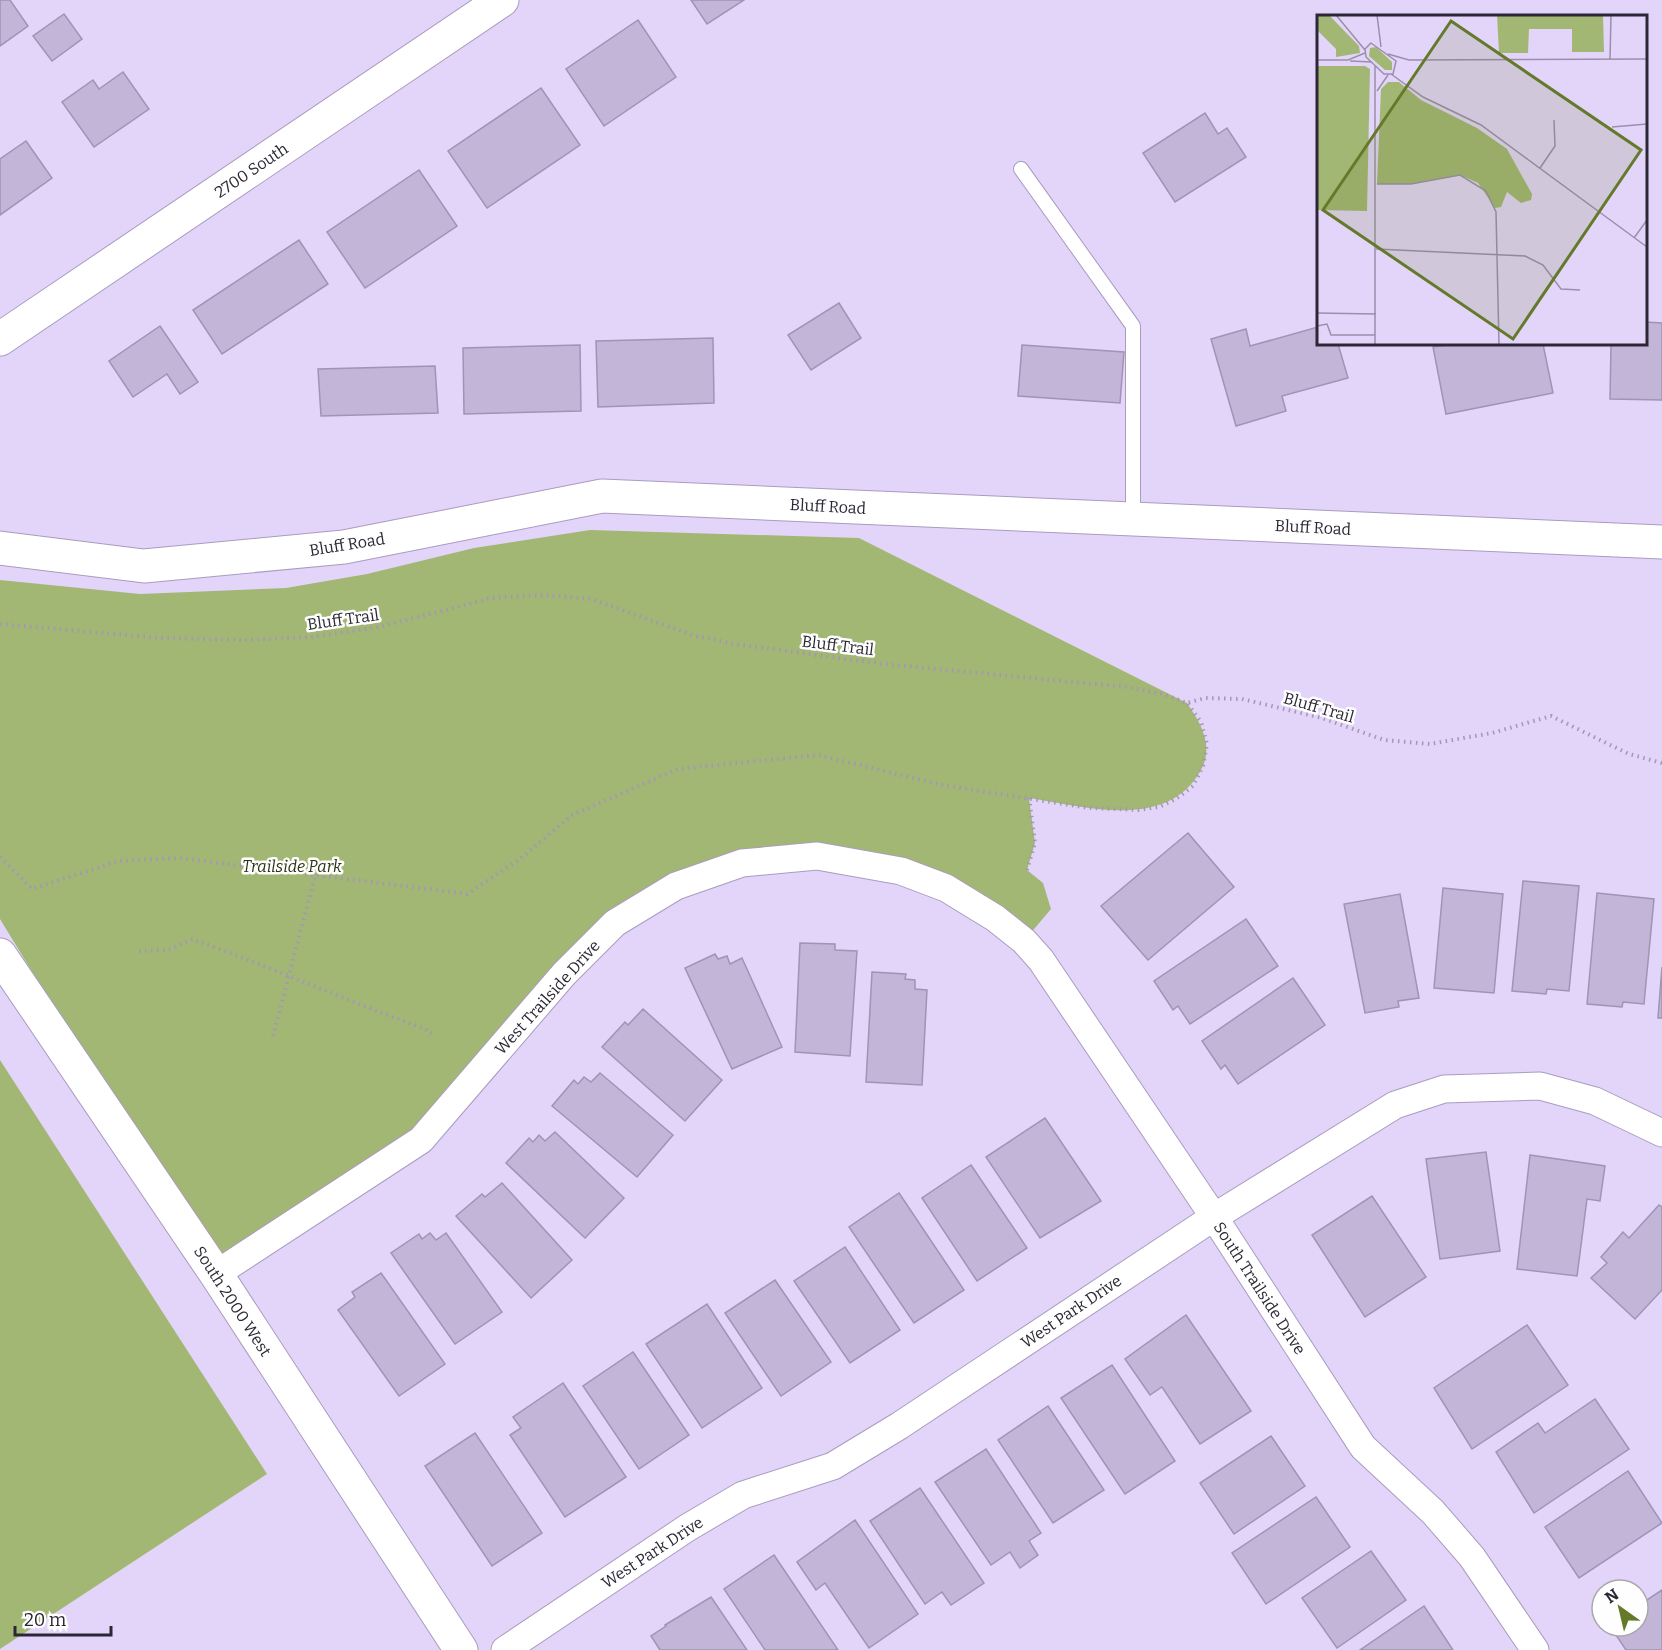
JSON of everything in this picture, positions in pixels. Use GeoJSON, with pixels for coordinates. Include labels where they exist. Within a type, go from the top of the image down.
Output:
{"type":"FeatureCollection","features":[{"type":"Feature","properties":{"kind":"main road","name":"2700 South"},"geometry":{"type":"LineString","coordinates":[[0,339],[502,0]]}},
{"type":"Feature","properties":{"kind":"main road","name":"Bluff Road"},"geometry":{"type":"LineString","coordinates":[[0,548],[144,566],[344,547],[602,496],[1662,542]]}},
{"type":"Feature","properties":{"kind":"main road","name":"South 2000 West"},"geometry":{"type":"LineString","coordinates":[[0,955],[216,1274],[461,1650]]}},
{"type":"Feature","properties":{"kind":"street","name":"West Trailside Drive"},"geometry":{"type":"LineString","coordinates":[[216,1274],[421,1140],[564,974],[615,923],[676,886],[742,863],[817,856],[901,871],[946,888],[994,918]]}},
{"type":"Feature","properties":{"kind":"street","name":"South Trailside Drive"},"geometry":{"type":"LineString","coordinates":[[994,918],[1024,941],[1041,960],[1214,1217],[1363,1447],[1433,1512],[1472,1557],[1535,1650]]}},
{"type":"Feature","properties":{"kind":"street","name":"West Park Drive"},"geometry":{"type":"LineString","coordinates":[[505,1650],[687,1528],[743,1495],[832,1466],[899,1426],[1214,1217],[1395,1105],[1444,1089],[1540,1086],[1595,1101],[1662,1133]]}},
{"type":"Feature","properties":{"kind":"lane"},"geometry":{"type":"LineString","coordinates":[[1021,169],[1133,326],[1133,519]]}},
{"type":"Feature","properties":{"kind":"path","name":"Bluff Trail"},"geometry":{"type":"LineString","coordinates":[[0,624],[160,638],[244,640],[312,637],[379,627],[492,598],[545,595],[591,599],[695,636],[735,644],[884,664],[1126,687],[1188,703],[1205,698],[1242,699],[1322,718],[1384,740],[1430,744],[1492,733],[1551,716],[1629,754],[1662,763]]}},
{"type":"Feature","properties":{"kind":"path"},"geometry":{"type":"LineString","coordinates":[[0,857],[32,890],[119,861],[179,858],[316,873],[467,894],[520,859],[572,815],[678,769],[818,755],[942,785],[1089,808],[1138,810],[1159,807],[1176,800],[1193,786],[1203,766],[1207,744],[1201,722],[1188,703]]}},
{"type":"Feature","properties":{"kind":"path"},"geometry":{"type":"LineString","coordinates":[[1027,870],[1035,843],[1029,797]]}},
{"type":"Feature","properties":{"kind":"path"},"geometry":{"type":"LineString","coordinates":[[273,1036],[316,873]]}},
{"type":"Feature","properties":{"kind":"path"},"geometry":{"type":"LineString","coordinates":[[139,951],[168,950],[192,939],[425,1029],[434,1035]]}},
{"type":"Feature","properties":{"kind":"green space","name":"Trailside Park"},"geometry":{"type":"Polygon","coordinates":[[[590,530],[859,538],[1187,703],[1204,735],[1205,761],[1186,789],[1168,801],[1147,808],[1099,809],[1029,798],[1035,843],[1027,870],[1043,883],[1051,909],[1024,941],[901,871],[742,863],[615,923],[455,1102],[216,1274],[0,919],[0,580],[140,594],[286,588],[367,574],[474,548],[590,530]]]}},
{"type":"Feature","properties":{"kind":"green space"},"geometry":{"type":"Polygon","coordinates":[[[0,1060],[267,1474],[0,1649],[0,1060]]]}},
{"type":"Feature","properties":{"kind":"building"},"geometry":{"type":"Polygon","coordinates":[[[0,0],[10,0],[28,26],[0,46],[0,0]]]}},
{"type":"Feature","properties":{"kind":"building"},"geometry":{"type":"Polygon","coordinates":[[[691,0],[744,0],[707,24],[691,0]]]}},
{"type":"Feature","properties":{"kind":"building"},"geometry":{"type":"Polygon","coordinates":[[[64,14],[82,39],[52,61],[33,36],[64,14]]]}},
{"type":"Feature","properties":{"kind":"building"},"geometry":{"type":"Polygon","coordinates":[[[638,20],[676,77],[604,126],[566,69],[638,20]]]}},
{"type":"Feature","properties":{"kind":"building"},"geometry":{"type":"Polygon","coordinates":[[[123,72],[149,109],[94,147],[62,102],[93,80],[99,89],[123,72]]]}},
{"type":"Feature","properties":{"kind":"building"},"geometry":{"type":"Polygon","coordinates":[[[541,88],[580,145],[487,208],[448,151],[541,88]]]}},
{"type":"Feature","properties":{"kind":"building"},"geometry":{"type":"Polygon","coordinates":[[[1205,113],[1218,134],[1227,128],[1246,157],[1175,202],[1143,153],[1205,113]]]}},
{"type":"Feature","properties":{"kind":"building"},"geometry":{"type":"Polygon","coordinates":[[[26,141],[52,178],[0,215],[0,159],[26,141]]]}},
{"type":"Feature","properties":{"kind":"building"},"geometry":{"type":"Polygon","coordinates":[[[419,170],[457,226],[365,288],[327,232],[419,170]]]}},
{"type":"Feature","properties":{"kind":"building"},"geometry":{"type":"Polygon","coordinates":[[[299,240],[328,284],[222,354],[193,310],[299,240]]]}},
{"type":"Feature","properties":{"kind":"building"},"geometry":{"type":"Polygon","coordinates":[[[839,303],[861,338],[811,370],[788,335],[839,303]]]}},
{"type":"Feature","properties":{"kind":"building"},"geometry":{"type":"Polygon","coordinates":[[[1647,322],[1662,323],[1662,400],[1610,399],[1611,345],[1647,345],[1647,322]]]}},
{"type":"Feature","properties":{"kind":"building"},"geometry":{"type":"Polygon","coordinates":[[[160,326],[198,382],[180,394],[167,374],[133,397],[109,361],[160,326]]]}},
{"type":"Feature","properties":{"kind":"building"},"geometry":{"type":"Polygon","coordinates":[[[1317,327],[1317,345],[1338,345],[1348,378],[1282,396],[1286,411],[1236,426],[1211,339],[1246,329],[1250,346],[1317,327]]]}},
{"type":"Feature","properties":{"kind":"building"},"geometry":{"type":"Polygon","coordinates":[[[713,338],[714,403],[598,407],[596,341],[713,338]]]}},
{"type":"Feature","properties":{"kind":"building"},"geometry":{"type":"Polygon","coordinates":[[[580,345],[581,411],[464,414],[463,348],[580,345]]]}},
{"type":"Feature","properties":{"kind":"building"},"geometry":{"type":"Polygon","coordinates":[[[1022,345],[1124,352],[1120,403],[1018,396],[1022,345]]]}},
{"type":"Feature","properties":{"kind":"building"},"geometry":{"type":"Polygon","coordinates":[[[1543,345],[1553,393],[1446,414],[1433,347],[1543,345]]]}},
{"type":"Feature","properties":{"kind":"building"},"geometry":{"type":"Polygon","coordinates":[[[435,366],[438,413],[321,416],[318,369],[435,366]]]}},
{"type":"Feature","properties":{"kind":"building"},"geometry":{"type":"Polygon","coordinates":[[[1188,833],[1234,887],[1148,960],[1101,906],[1188,833]]]}},
{"type":"Feature","properties":{"kind":"building"},"geometry":{"type":"Polygon","coordinates":[[[1523,881],[1579,886],[1569,991],[1547,989],[1546,994],[1512,991],[1523,881]]]}},
{"type":"Feature","properties":{"kind":"building"},"geometry":{"type":"Polygon","coordinates":[[[1443,888],[1503,894],[1494,993],[1434,988],[1443,888]]]}},
{"type":"Feature","properties":{"kind":"building"},"geometry":{"type":"Polygon","coordinates":[[[1597,893],[1654,899],[1644,1004],[1623,1002],[1622,1007],[1587,1004],[1597,893]]]}},
{"type":"Feature","properties":{"kind":"building"},"geometry":{"type":"Polygon","coordinates":[[[1400,894],[1419,998],[1398,1001],[1399,1007],[1365,1013],[1344,904],[1400,894]]]}},
{"type":"Feature","properties":{"kind":"building"},"geometry":{"type":"Polygon","coordinates":[[[1246,919],[1278,966],[1190,1024],[1178,1006],[1173,1010],[1154,981],[1246,919]]]}},
{"type":"Feature","properties":{"kind":"building"},"geometry":{"type":"Polygon","coordinates":[[[800,943],[835,944],[835,950],[857,951],[850,1056],[795,1052],[800,943]]]}},
{"type":"Feature","properties":{"kind":"building"},"geometry":{"type":"Polygon","coordinates":[[[715,954],[718,959],[727,956],[730,964],[742,958],[782,1047],[732,1069],[685,968],[715,954]]]}},
{"type":"Feature","properties":{"kind":"building"},"geometry":{"type":"Polygon","coordinates":[[[1662,967],[1662,1018],[1658,1018],[1662,967]]]}},
{"type":"Feature","properties":{"kind":"building"},"geometry":{"type":"Polygon","coordinates":[[[872,972],[906,974],[905,979],[915,980],[915,989],[927,990],[922,1085],[866,1082],[872,972]]]}},
{"type":"Feature","properties":{"kind":"building"},"geometry":{"type":"Polygon","coordinates":[[[1293,978],[1325,1025],[1238,1084],[1225,1065],[1221,1069],[1202,1041],[1293,978]]]}},
{"type":"Feature","properties":{"kind":"building"},"geometry":{"type":"Polygon","coordinates":[[[643,1009],[722,1080],[685,1121],[602,1047],[625,1022],[628,1025],[643,1009]]]}},
{"type":"Feature","properties":{"kind":"building"},"geometry":{"type":"Polygon","coordinates":[[[600,1073],[673,1135],[637,1177],[552,1106],[574,1080],[578,1084],[584,1077],[591,1082],[600,1073]]]}},
{"type":"Feature","properties":{"kind":"building"},"geometry":{"type":"Polygon","coordinates":[[[1045,1118],[1101,1201],[1040,1238],[986,1157],[1045,1118]]]}},
{"type":"Feature","properties":{"kind":"building"},"geometry":{"type":"Polygon","coordinates":[[[555,1132],[624,1198],[585,1238],[506,1163],[529,1138],[533,1142],[539,1135],[545,1141],[555,1132]]]}},
{"type":"Feature","properties":{"kind":"building"},"geometry":{"type":"Polygon","coordinates":[[[1486,1152],[1500,1251],[1440,1259],[1426,1159],[1486,1152]]]}},
{"type":"Feature","properties":{"kind":"building"},"geometry":{"type":"Polygon","coordinates":[[[1530,1155],[1605,1166],[1600,1201],[1587,1199],[1577,1276],[1517,1269],[1530,1155]]]}},
{"type":"Feature","properties":{"kind":"building"},"geometry":{"type":"Polygon","coordinates":[[[971,1165],[1027,1248],[977,1281],[922,1198],[971,1165]]]}},
{"type":"Feature","properties":{"kind":"building"},"geometry":{"type":"Polygon","coordinates":[[[502,1183],[572,1260],[531,1298],[456,1216],[482,1194],[485,1197],[502,1183]]]}},
{"type":"Feature","properties":{"kind":"building"},"geometry":{"type":"Polygon","coordinates":[[[899,1193],[964,1290],[914,1323],[849,1227],[899,1193]]]}},
{"type":"Feature","properties":{"kind":"building"},"geometry":{"type":"Polygon","coordinates":[[[1372,1196],[1426,1277],[1365,1317],[1312,1235],[1372,1196]]]}},
{"type":"Feature","properties":{"kind":"building"},"geometry":{"type":"Polygon","coordinates":[[[1659,1205],[1662,1207],[1662,1290],[1635,1319],[1591,1278],[1607,1263],[1601,1257],[1623,1232],[1629,1238],[1659,1205]]]}},
{"type":"Feature","properties":{"kind":"building"},"geometry":{"type":"Polygon","coordinates":[[[430,1233],[436,1240],[446,1233],[502,1312],[455,1344],[391,1253],[419,1234],[422,1239],[430,1233]]]}},
{"type":"Feature","properties":{"kind":"building"},"geometry":{"type":"Polygon","coordinates":[[[845,1247],[900,1330],[850,1363],[794,1281],[845,1247]]]}},
{"type":"Feature","properties":{"kind":"building"},"geometry":{"type":"Polygon","coordinates":[[[381,1273],[445,1364],[399,1396],[338,1310],[355,1297],[352,1292],[381,1273]]]}},
{"type":"Feature","properties":{"kind":"building"},"geometry":{"type":"Polygon","coordinates":[[[775,1280],[831,1362],[781,1396],[725,1313],[775,1280]]]}},
{"type":"Feature","properties":{"kind":"building"},"geometry":{"type":"Polygon","coordinates":[[[707,1304],[762,1388],[702,1428],[646,1344],[707,1304]]]}},
{"type":"Feature","properties":{"kind":"building"},"geometry":{"type":"Polygon","coordinates":[[[1186,1315],[1251,1411],[1200,1444],[1162,1387],[1150,1395],[1125,1359],[1186,1315]]]}},
{"type":"Feature","properties":{"kind":"building"},"geometry":{"type":"Polygon","coordinates":[[[1527,1325],[1568,1385],[1472,1449],[1434,1388],[1527,1325]]]}},
{"type":"Feature","properties":{"kind":"building"},"geometry":{"type":"Polygon","coordinates":[[[633,1352],[689,1435],[639,1469],[583,1386],[633,1352]]]}},
{"type":"Feature","properties":{"kind":"building"},"geometry":{"type":"Polygon","coordinates":[[[1112,1365],[1175,1461],[1125,1494],[1061,1398],[1112,1365]]]}},
{"type":"Feature","properties":{"kind":"building"},"geometry":{"type":"Polygon","coordinates":[[[563,1383],[626,1477],[565,1517],[510,1435],[521,1428],[513,1417],[563,1383]]]}},
{"type":"Feature","properties":{"kind":"building"},"geometry":{"type":"Polygon","coordinates":[[[1595,1399],[1629,1449],[1534,1513],[1496,1452],[1538,1423],[1545,1433],[1595,1399]]]}},
{"type":"Feature","properties":{"kind":"building"},"geometry":{"type":"Polygon","coordinates":[[[1048,1406],[1104,1490],[1053,1523],[998,1440],[1048,1406]]]}},
{"type":"Feature","properties":{"kind":"building"},"geometry":{"type":"Polygon","coordinates":[[[475,1433],[542,1533],[492,1566],[425,1466],[475,1433]]]}},
{"type":"Feature","properties":{"kind":"building"},"geometry":{"type":"Polygon","coordinates":[[[1271,1436],[1305,1486],[1234,1534],[1200,1483],[1271,1436]]]}},
{"type":"Feature","properties":{"kind":"building"},"geometry":{"type":"Polygon","coordinates":[[[986,1449],[1041,1533],[1029,1541],[1038,1555],[1020,1568],[1010,1552],[991,1565],[935,1482],[986,1449]]]}},
{"type":"Feature","properties":{"kind":"building"},"geometry":{"type":"Polygon","coordinates":[[[1628,1471],[1662,1523],[1579,1578],[1545,1527],[1628,1471]]]}},
{"type":"Feature","properties":{"kind":"building"},"geometry":{"type":"Polygon","coordinates":[[[920,1488],[984,1583],[951,1605],[942,1592],[925,1604],[870,1521],[920,1488]]]}},
{"type":"Feature","properties":{"kind":"building"},"geometry":{"type":"Polygon","coordinates":[[[1316,1497],[1350,1547],[1266,1604],[1232,1553],[1316,1497]]]}},
{"type":"Feature","properties":{"kind":"building"},"geometry":{"type":"Polygon","coordinates":[[[855,1520],[918,1614],[869,1648],[825,1583],[816,1590],[797,1562],[855,1520]]]}},
{"type":"Feature","properties":{"kind":"building"},"geometry":{"type":"Polygon","coordinates":[[[1371,1551],[1406,1600],[1337,1648],[1302,1598],[1371,1551]]]}},
{"type":"Feature","properties":{"kind":"building"},"geometry":{"type":"Polygon","coordinates":[[[774,1555],[838,1650],[765,1650],[724,1589],[774,1555]]]}},
{"type":"Feature","properties":{"kind":"building"},"geometry":{"type":"Polygon","coordinates":[[[1662,1590],[1662,1650],[1626,1650],[1618,1638],[1650,1638],[1650,1598],[1662,1590]]]}},
{"type":"Feature","properties":{"kind":"building"},"geometry":{"type":"Polygon","coordinates":[[[711,1597],[747,1650],[660,1650],[651,1636],[711,1597]]]}},
{"type":"Feature","properties":{"kind":"building"},"geometry":{"type":"Polygon","coordinates":[[[1424,1606],[1453,1650],[1360,1650],[1424,1606]]]}}]}
